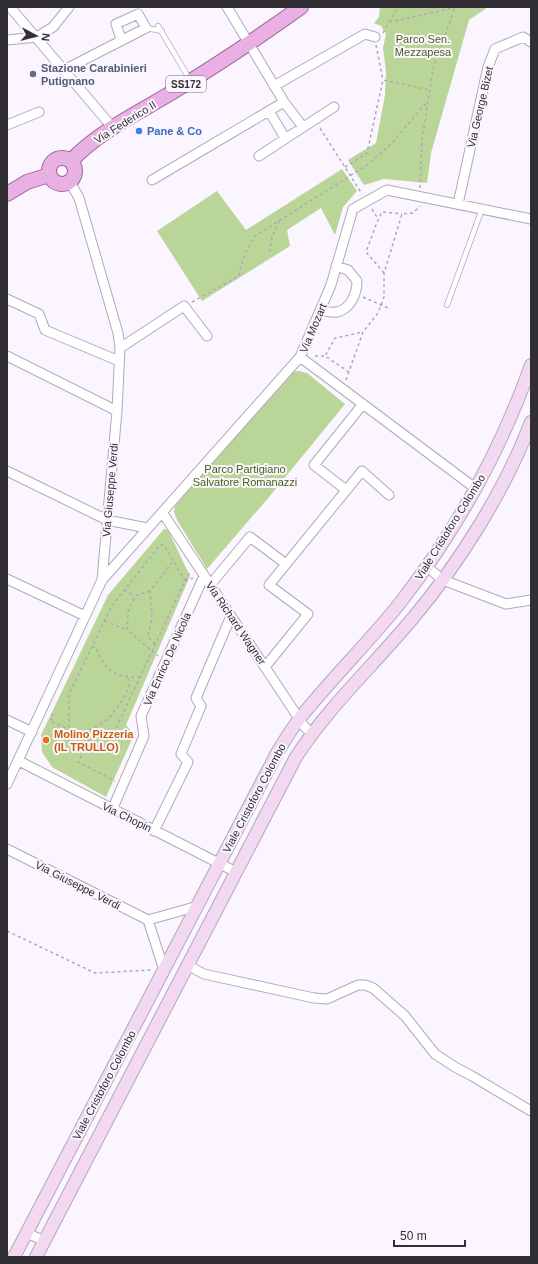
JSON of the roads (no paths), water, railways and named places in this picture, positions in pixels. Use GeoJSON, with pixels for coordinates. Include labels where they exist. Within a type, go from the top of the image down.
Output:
{"type":"FeatureCollection","features":[{"type":"Feature","properties":{"kind":"main road","name":"Via Federico II"},"geometry":{"type":"LineString","coordinates":[[71,161],[80,150],[113,128],[250,44],[301,7]]}},
{"type":"Feature","properties":{"kind":"main road"},"geometry":{"type":"LineString","coordinates":[[64,158],[71,161],[74,166],[75,173],[70,182],[60,184],[53,181],[49,175],[50,167],[57,159],[64,158]]}},
{"type":"Feature","properties":{"kind":"main road"},"geometry":{"type":"LineString","coordinates":[[7,194],[27,182],[49,175]]}},
{"type":"Feature","properties":{"kind":"main road","name":"Viale Cristoforo Colombo"},"geometry":{"type":"LineString","coordinates":[[14,1257],[278,751],[299,719],[398,605],[427,567],[475,488],[528,384],[531,365]]}},
{"type":"Feature","properties":{"kind":"main road","name":"Viale Cristoforo Colombo"},"geometry":{"type":"LineString","coordinates":[[36,1257],[289,770],[311,733],[414,618],[443,580],[493,500],[531,422]]}},
{"type":"Feature","properties":{"kind":"street"},"geometry":{"type":"LineString","coordinates":[[10,7],[113,128]]}},
{"type":"Feature","properties":{"kind":"street"},"geometry":{"type":"LineString","coordinates":[[7,40],[37,38],[53,27],[69,7]]}},
{"type":"Feature","properties":{"kind":"street"},"geometry":{"type":"LineString","coordinates":[[226,7],[250,44],[284,102],[303,127]]}},
{"type":"Feature","properties":{"kind":"street"},"geometry":{"type":"LineString","coordinates":[[64,70],[146,28],[138,14],[116,24],[121,40]]}},
{"type":"Feature","properties":{"kind":"street"},"geometry":{"type":"LineString","coordinates":[[274,86],[365,34],[375,37]]}},
{"type":"Feature","properties":{"kind":"street","name":"Via George Bizet"},"geometry":{"type":"LineString","coordinates":[[458,204],[488,68],[495,49],[523,37],[531,42]]}},
{"type":"Feature","properties":{"kind":"street"},"geometry":{"type":"LineString","coordinates":[[152,180],[284,102]]}},
{"type":"Feature","properties":{"kind":"street"},"geometry":{"type":"LineString","coordinates":[[259,156],[334,107]]}},
{"type":"Feature","properties":{"kind":"street"},"geometry":{"type":"LineString","coordinates":[[269,111],[285,138]]}},
{"type":"Feature","properties":{"kind":"street"},"geometry":{"type":"LineString","coordinates":[[7,125],[39,112]]}},
{"type":"Feature","properties":{"kind":"street","name":"Via Giuseppe Verdi"},"geometry":{"type":"LineString","coordinates":[[7,784],[102,580],[117,411],[120,348],[118,334],[81,205],[70,182]]}},
{"type":"Feature","properties":{"kind":"street","name":"Via Mozart"},"geometry":{"type":"LineString","coordinates":[[102,580],[300,357],[331,285],[353,209],[387,190],[531,219]]}},
{"type":"Feature","properties":{"kind":"street"},"geometry":{"type":"LineString","coordinates":[[320,310],[337,312],[347,306],[355,295],[357,281],[348,270],[336,266]]}},
{"type":"Feature","properties":{"kind":"street"},"geometry":{"type":"LineString","coordinates":[[7,299],[39,314],[45,330],[119,361]]}},
{"type":"Feature","properties":{"kind":"street"},"geometry":{"type":"LineString","coordinates":[[120,348],[184,306],[207,336]]}},
{"type":"Feature","properties":{"kind":"street"},"geometry":{"type":"LineString","coordinates":[[7,356],[117,411]]}},
{"type":"Feature","properties":{"kind":"street"},"geometry":{"type":"LineString","coordinates":[[300,357],[475,488]]}},
{"type":"Feature","properties":{"kind":"street"},"geometry":{"type":"LineString","coordinates":[[346,490],[314,465],[363,404]]}},
{"type":"Feature","properties":{"kind":"street"},"geometry":{"type":"LineString","coordinates":[[7,471],[107,520],[147,528]]}},
{"type":"Feature","properties":{"kind":"street"},"geometry":{"type":"LineString","coordinates":[[265,667],[308,614],[269,585],[362,471],[389,495]]}},
{"type":"Feature","properties":{"kind":"street","name":"Via Richard Wagner"},"geometry":{"type":"LineString","coordinates":[[162,512],[299,719],[311,733]]}},
{"type":"Feature","properties":{"kind":"street"},"geometry":{"type":"LineString","coordinates":[[210,585],[250,537],[286,564]]}},
{"type":"Feature","properties":{"kind":"street"},"geometry":{"type":"LineString","coordinates":[[427,567],[443,580],[506,604],[531,600]]}},
{"type":"Feature","properties":{"kind":"street","name":"Via Enrico De Nicola"},"geometry":{"type":"LineString","coordinates":[[112,810],[144,736],[141,716],[204,576]]}},
{"type":"Feature","properties":{"kind":"street"},"geometry":{"type":"LineString","coordinates":[[7,579],[85,616]]}},
{"type":"Feature","properties":{"kind":"street"},"geometry":{"type":"LineString","coordinates":[[154,831],[188,762],[181,754],[201,706],[196,698],[231,616]]}},
{"type":"Feature","properties":{"kind":"street"},"geometry":{"type":"LineString","coordinates":[[7,720],[32,732]]}},
{"type":"Feature","properties":{"kind":"street","name":"Via Chopin"},"geometry":{"type":"LineString","coordinates":[[19,761],[112,810],[236,872]]}},
{"type":"Feature","properties":{"kind":"street","name":"Via Giuseppe Verdi"},"geometry":{"type":"LineString","coordinates":[[7,849],[148,920]]}},
{"type":"Feature","properties":{"kind":"street"},"geometry":{"type":"LineString","coordinates":[[164,970],[148,920],[198,906]]}},
{"type":"Feature","properties":{"kind":"street"},"geometry":{"type":"LineString","coordinates":[[187,965],[204,974],[314,998],[327,999],[358,985],[365,985],[373,988],[397,1008],[438,1056],[531,1111]]}},
{"type":"Feature","properties":{"kind":"street"},"geometry":{"type":"LineString","coordinates":[[27,1233],[44,1241]]}},
{"type":"Feature","properties":{"kind":"lane"},"geometry":{"type":"LineString","coordinates":[[158,26],[191,81]]}},
{"type":"Feature","properties":{"kind":"lane"},"geometry":{"type":"LineString","coordinates":[[146,28],[162,31]]}},
{"type":"Feature","properties":{"kind":"lane"},"geometry":{"type":"LineString","coordinates":[[447,305],[482,209]]}},
{"type":"Feature","properties":{"kind":"place","name":"Stazione Carabinieri Putignano"},"geometry":{"type":"Point","coordinates":[33,74]}},
{"type":"Feature","properties":{"kind":"place","name":"Pane & Co"},"geometry":{"type":"Point","coordinates":[139,131]}},
{"type":"Feature","properties":{"kind":"place","name":"Molino Pizzeria (IL TRULLO)"},"geometry":{"type":"Point","coordinates":[46,740]}},
{"type":"Feature","properties":{"kind":"park label","name":"Parco Sen. Mezzapesa"},"geometry":{"type":"Point","coordinates":[423,45]}},
{"type":"Feature","properties":{"kind":"park label","name":"Parco Partigiano Salvatore Romanazzi"},"geometry":{"type":"Point","coordinates":[245,475]}}]}
